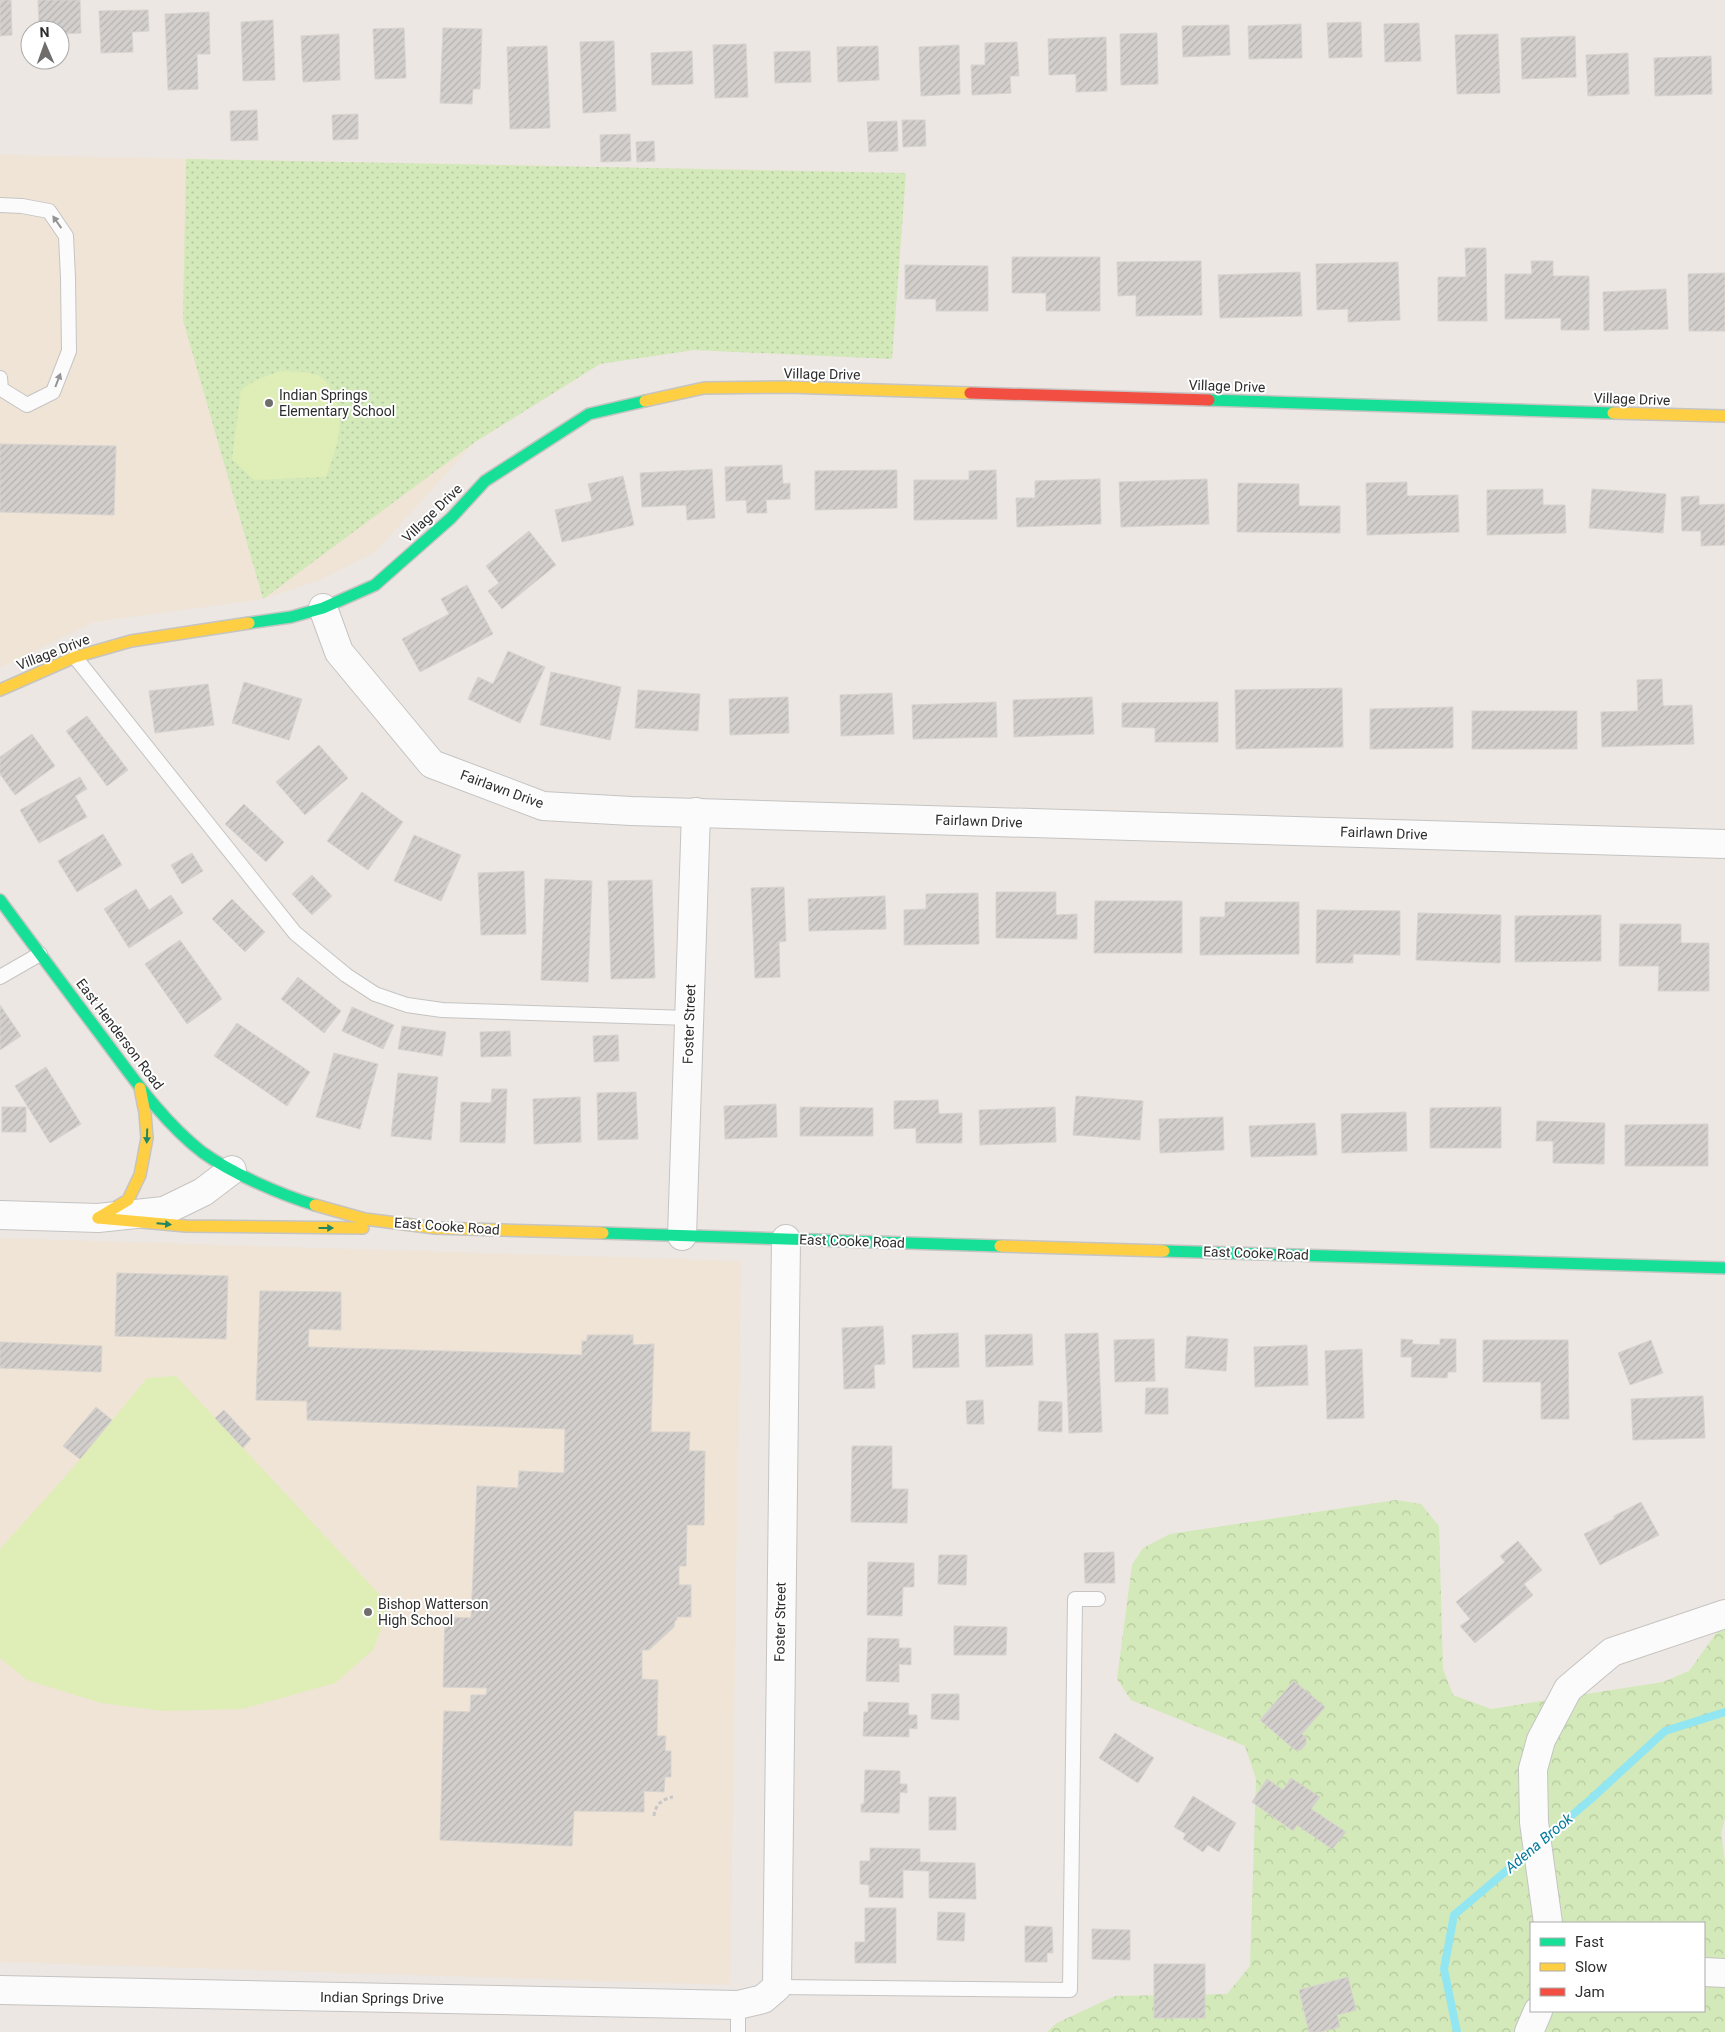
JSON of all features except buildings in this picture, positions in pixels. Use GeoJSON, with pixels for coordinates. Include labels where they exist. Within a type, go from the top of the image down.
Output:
{"type":"FeatureCollection","features":[{"type":"Feature","properties":{"kind":"main road","name":"Village Drive"},"geometry":{"type":"LineString","coordinates":[[0,690],[75,657],[131,641],[292,617],[323,608],[375,585],[451,518],[485,481],[589,414],[704,388],[825,388],[1725,416]]}},
{"type":"Feature","properties":{"kind":"main road","name":"East Henderson Road"},"geometry":{"type":"LineString","coordinates":[[0,900],[140,1088],[181,1133],[203,1152],[232,1170]]}},
{"type":"Feature","properties":{"kind":"main road"},"geometry":{"type":"LineString","coordinates":[[98,1218],[128,1200],[139,1179],[146,1157],[148,1134],[146,1111],[140,1088]]}},
{"type":"Feature","properties":{"kind":"main road","name":"East Cooke Road"},"geometry":{"type":"LineString","coordinates":[[232,1170],[305,1202],[365,1219],[435,1228],[1725,1268]]}},
{"type":"Feature","properties":{"kind":"main road"},"geometry":{"type":"LineString","coordinates":[[98,1218],[186,1226],[245,1228],[435,1228]]}},
{"type":"Feature","properties":{"kind":"street","name":"Fairlawn Drive"},"geometry":{"type":"LineString","coordinates":[[323,608],[340,652],[432,764],[543,806],[1725,844]]}},
{"type":"Feature","properties":{"kind":"street","name":"Foster Street"},"geometry":{"type":"LineString","coordinates":[[682,1236],[696,812]]}},
{"type":"Feature","properties":{"kind":"street"},"geometry":{"type":"LineString","coordinates":[[0,1215],[98,1218],[164,1211],[203,1192],[232,1170]]}},
{"type":"Feature","properties":{"kind":"street","name":"Foster Street"},"geometry":{"type":"LineString","coordinates":[[759,1997],[786,1239]]}},
{"type":"Feature","properties":{"kind":"street"},"geometry":{"type":"LineString","coordinates":[[1548,1922],[1534,1822],[1532,1769],[1542,1740],[1568,1689],[1612,1652],[1725,1614]]}},
{"type":"Feature","properties":{"kind":"street"},"geometry":{"type":"LineString","coordinates":[[1705,1972],[1725,1973]]}},
{"type":"Feature","properties":{"kind":"street","name":"Indian Springs Drive"},"geometry":{"type":"LineString","coordinates":[[0,1990],[759,1997]]}},
{"type":"Feature","properties":{"kind":"lane"},"geometry":{"type":"LineString","coordinates":[[0,205],[22,206],[49,211],[66,236],[69,351],[53,392],[27,405],[1,389],[0,378]]}},
{"type":"Feature","properties":{"kind":"lane"},"geometry":{"type":"LineString","coordinates":[[75,657],[294,933],[346,975],[375,994],[407,1005],[442,1010],[689,1018]]}},
{"type":"Feature","properties":{"kind":"lane"},"geometry":{"type":"LineString","coordinates":[[0,976],[40,954]]}},
{"type":"Feature","properties":{"kind":"lane"},"geometry":{"type":"LineString","coordinates":[[738,2032],[759,1997],[1070,1990],[1075,1599],[1098,1599]]}},
{"type":"Feature","properties":{"kind":"path"},"geometry":{"type":"LineString","coordinates":[[654,1816],[658,1804],[673,1797]]}},
{"type":"Feature","properties":{"kind":"shaded area","name":"Indian Springs Elementary School"},"geometry":{"type":"Polygon","coordinates":[[[0,155],[906,173],[892,359],[694,350],[600,364],[475,442],[376,551],[320,580],[263,599],[94,622],[0,668],[0,155]]]}},
{"type":"Feature","properties":{"kind":"shaded area","name":"Bishop Watterson High School"},"geometry":{"type":"Polygon","coordinates":[[[0,1238],[741,1261],[730,1985],[0,1962],[0,1238]]]}},
{"type":"Feature","properties":{"kind":"green space","name":"Indian Springs Elementary School"},"geometry":{"type":"Polygon","coordinates":[[[186,159],[906,173],[892,359],[694,350],[600,364],[475,442],[263,599],[183,320],[186,159]]]}},
{"type":"Feature","properties":{"kind":"green space"},"geometry":{"type":"Polygon","coordinates":[[[280,371],[318,375],[331,389],[339,411],[340,426],[326,477],[254,480],[232,459],[241,390],[256,380],[280,371]]]}},
{"type":"Feature","properties":{"kind":"green space"},"geometry":{"type":"Polygon","coordinates":[[[176,1376],[390,1606],[373,1650],[335,1683],[242,1709],[163,1711],[101,1703],[27,1680],[0,1658],[0,1549],[71,1470],[147,1378],[176,1376]]]}},
{"type":"Feature","properties":{"kind":"green space"},"geometry":{"type":"Polygon","coordinates":[[[1396,1500],[1421,1504],[1439,1526],[1443,1669],[1453,1695],[1491,1709],[1663,1682],[1689,1671],[1725,1621],[1725,1818],[1721,1834],[1725,1861],[1725,2032],[1047,2032],[1057,2023],[1115,1996],[1227,1994],[1250,1966],[1256,1779],[1245,1746],[1131,1700],[1117,1679],[1132,1565],[1143,1548],[1170,1534],[1396,1500]]]}},
{"type":"Feature","properties":{"kind":"waterway","name":"Adena Brook"},"geometry":{"type":"LineString","coordinates":[[1542,1841],[1665,1731],[1725,1712]]}},
{"type":"Feature","properties":{"kind":"waterway","name":"Adena Brook"},"geometry":{"type":"LineString","coordinates":[[1457,2032],[1444,1969],[1454,1915],[1531,1850]]}},
{"type":"Feature","properties":{"kind":"traffic: fast"},"geometry":{"type":"LineString","coordinates":[[1209,400],[1613,413]]}},
{"type":"Feature","properties":{"kind":"traffic: fast"},"geometry":{"type":"LineString","coordinates":[[249,623],[291,617],[323,608],[375,585],[451,518],[485,481],[589,414],[645,401]]}},
{"type":"Feature","properties":{"kind":"traffic: fast"},"geometry":{"type":"LineString","coordinates":[[0,900],[135,1081],[173,1126],[202,1152],[214,1160],[272,1189],[315,1205]]}},
{"type":"Feature","properties":{"kind":"traffic: fast"},"geometry":{"type":"LineString","coordinates":[[603,1233],[1000,1246]]}},
{"type":"Feature","properties":{"kind":"traffic: fast"},"geometry":{"type":"LineString","coordinates":[[1164,1251],[1725,1268]]}},
{"type":"Feature","properties":{"kind":"traffic: slow"},"geometry":{"type":"LineString","coordinates":[[645,401],[704,388],[788,387],[970,393]]}},
{"type":"Feature","properties":{"kind":"traffic: slow"},"geometry":{"type":"LineString","coordinates":[[1613,413],[1725,416]]}},
{"type":"Feature","properties":{"kind":"traffic: slow"},"geometry":{"type":"LineString","coordinates":[[0,690],[75,657],[131,641],[249,623]]}},
{"type":"Feature","properties":{"kind":"traffic: slow"},"geometry":{"type":"LineString","coordinates":[[98,1218],[128,1200],[140,1175],[147,1138],[140,1088]]}},
{"type":"Feature","properties":{"kind":"traffic: slow"},"geometry":{"type":"LineString","coordinates":[[315,1205],[365,1219],[435,1228],[603,1233]]}},
{"type":"Feature","properties":{"kind":"traffic: slow"},"geometry":{"type":"LineString","coordinates":[[98,1218],[186,1226],[363,1228]]}},
{"type":"Feature","properties":{"kind":"traffic: slow"},"geometry":{"type":"LineString","coordinates":[[1000,1246],[1164,1251]]}},
{"type":"Feature","properties":{"kind":"traffic: jam"},"geometry":{"type":"LineString","coordinates":[[970,393],[1209,400]]}},
{"type":"Feature","properties":{"kind":"place","name":"Indian Springs Elementary School"},"geometry":{"type":"Point","coordinates":[269,403]}},
{"type":"Feature","properties":{"kind":"place","name":"Bishop Watterson High School"},"geometry":{"type":"Point","coordinates":[368,1612]}}]}
